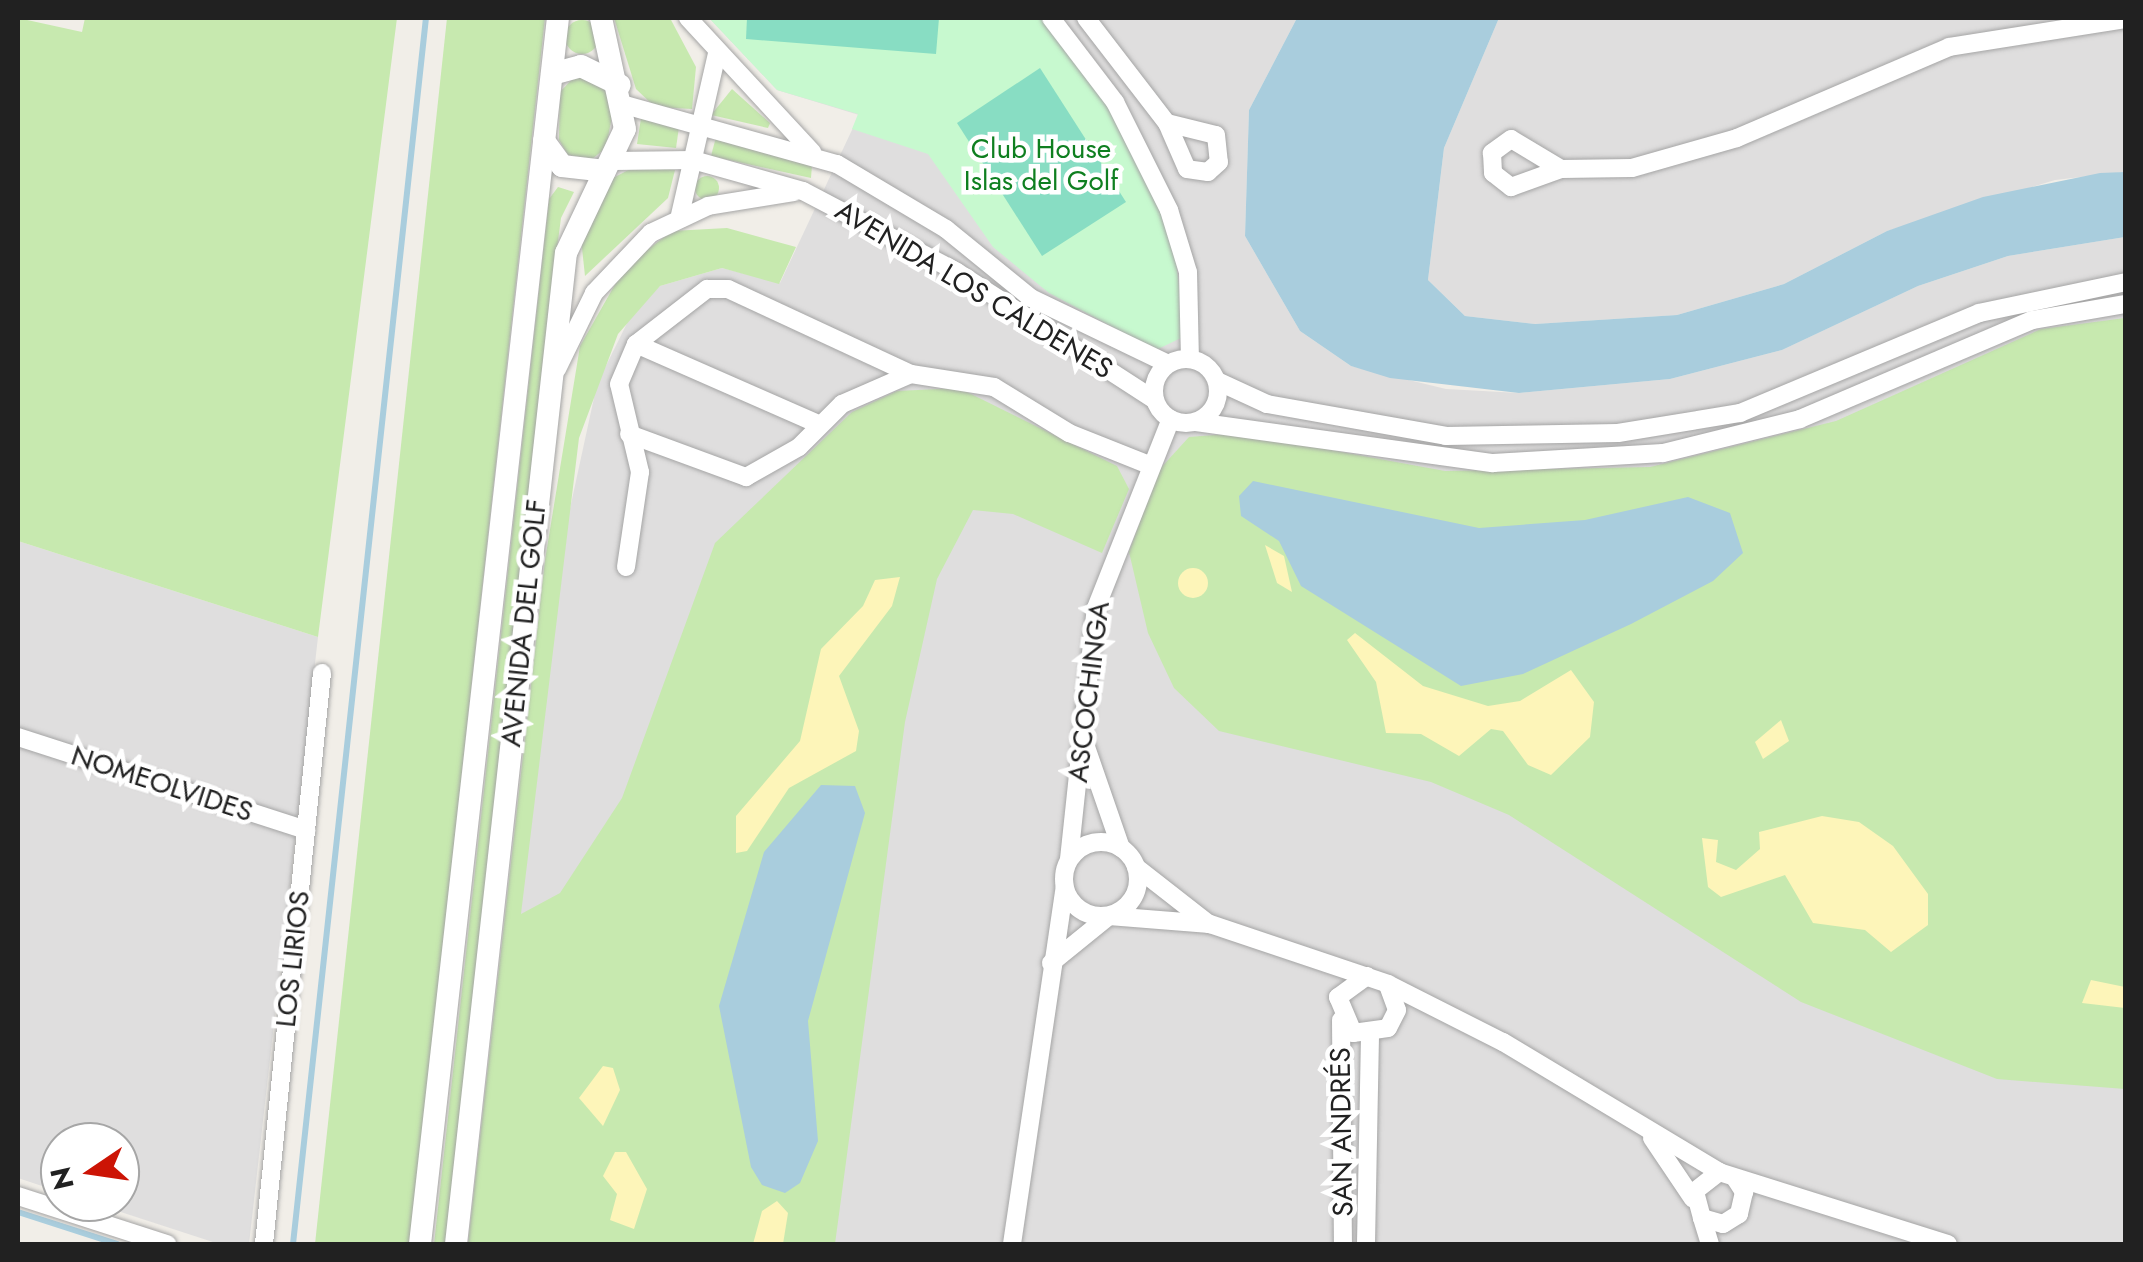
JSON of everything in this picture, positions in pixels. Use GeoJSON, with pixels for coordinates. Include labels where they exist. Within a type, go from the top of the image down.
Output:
{"type":"FeatureCollection","features":[{"type":"Feature","properties":{"kind":"street","name":"AVENIDA DEL GOLF"},"geometry":{"type":"LineString","coordinates":[[420,1244],[558,18]]}},
{"type":"Feature","properties":{"kind":"street","name":"AVENIDA DEL GOLF"},"geometry":{"type":"LineString","coordinates":[[456,1244],[572,229],[609,166],[623,95],[601,18]]}},
{"type":"Feature","properties":{"kind":"street"},"geometry":{"type":"LineString","coordinates":[[688,18],[717,54],[812,152]]}},
{"type":"Feature","properties":{"kind":"street"},"geometry":{"type":"LineString","coordinates":[[1051,18],[1115,102],[1168,210],[1188,272],[1190,358],[1217,381],[1267,404],[1446,436],[1618,433],[1740,413],[1979,313],[2126,282]]}},
{"type":"Feature","properties":{"kind":"street"},"geometry":{"type":"LineString","coordinates":[[1086,18],[1167,123]]}},
{"type":"Feature","properties":{"kind":"street"},"geometry":{"type":"LineString","coordinates":[[1561,170],[1632,168],[1710,147],[1949,47],[2126,19]]}},
{"type":"Feature","properties":{"kind":"street"},"geometry":{"type":"LineString","coordinates":[[680,215],[717,54]]}},
{"type":"Feature","properties":{"kind":"street"},"geometry":{"type":"LineString","coordinates":[[552,74],[581,66],[623,95]]}},
{"type":"Feature","properties":{"kind":"street","name":"AVENIDA LOS CALDENES"},"geometry":{"type":"LineString","coordinates":[[623,95],[701,125],[812,152],[946,229],[1032,298],[1168,364]]}},
{"type":"Feature","properties":{"kind":"street"},"geometry":{"type":"LineString","coordinates":[[544,141],[562,166],[609,166]]}},
{"type":"Feature","properties":{"kind":"street","name":"AVENIDA LOS CALDENES"},"geometry":{"type":"LineString","coordinates":[[609,166],[692,160],[803,191],[957,272],[1156,400]]}},
{"type":"Feature","properties":{"kind":"street"},"geometry":{"type":"LineString","coordinates":[[552,379],[594,293],[680,215],[803,191]]}},
{"type":"Feature","properties":{"kind":"street"},"geometry":{"type":"LineString","coordinates":[[626,567],[640,472],[619,384],[636,344],[699,293],[728,289],[911,374],[994,387],[1069,433],[1149,465]]}},
{"type":"Feature","properties":{"kind":"street"},"geometry":{"type":"LineString","coordinates":[[1190,358],[1168,364],[1156,400],[1171,420],[1493,464],[1662,453],[1800,419],[2019,325],[2126,304]]}},
{"type":"Feature","properties":{"kind":"street"},"geometry":{"type":"LineString","coordinates":[[636,344],[818,424]]}},
{"type":"Feature","properties":{"kind":"street"},"geometry":{"type":"LineString","coordinates":[[630,434],[746,477],[872,387],[911,374]]}},
{"type":"Feature","properties":{"kind":"street"},"geometry":{"type":"LineString","coordinates":[[1196,422],[1213,410],[1217,381]]}},
{"type":"Feature","properties":{"kind":"street","name":"ASCOCHINGA"},"geometry":{"type":"LineString","coordinates":[[1070,859],[1096,608],[1149,465],[1171,420]]}},
{"type":"Feature","properties":{"kind":"street","name":"LOS LIRIOS"},"geometry":{"type":"LineString","coordinates":[[264,1244],[322,673]]}},
{"type":"Feature","properties":{"kind":"street"},"geometry":{"type":"LineString","coordinates":[[1082,732],[1121,848],[1136,867],[1210,924]]}},
{"type":"Feature","properties":{"kind":"street","name":"NOMEOLVIDES"},"geometry":{"type":"LineString","coordinates":[[18,737],[306,830]]}},
{"type":"Feature","properties":{"kind":"street"},"geometry":{"type":"LineString","coordinates":[[1012,1244],[1051,963],[1070,859],[1087,844],[1121,848]]}},
{"type":"Feature","properties":{"kind":"street"},"geometry":{"type":"LineString","coordinates":[[1051,963],[1136,892],[1136,867]]}},
{"type":"Feature","properties":{"kind":"street"},"geometry":{"type":"LineString","coordinates":[[1064,888],[1086,914],[1210,924],[1388,984],[1727,1175],[1948,1244]]}},
{"type":"Feature","properties":{"kind":"street"},"geometry":{"type":"LineString","coordinates":[[1318,959],[1338,997],[1340,1020],[1370,1036],[1394,1020],[1438,1010]]}},
{"type":"Feature","properties":{"kind":"street"},"geometry":{"type":"LineString","coordinates":[[1338,997],[1367,976]]}},
{"type":"Feature","properties":{"kind":"street"},"geometry":{"type":"LineString","coordinates":[[1388,984],[1394,1020]]}},
{"type":"Feature","properties":{"kind":"street","name":"SAN ANDRÉS"},"geometry":{"type":"LineString","coordinates":[[1340,1020],[1343,1244]]}},
{"type":"Feature","properties":{"kind":"street","name":"SAN ANDRÉS"},"geometry":{"type":"LineString","coordinates":[[1366,1244],[1370,1036]]}},
{"type":"Feature","properties":{"kind":"street"},"geometry":{"type":"LineString","coordinates":[[1642,1127],[1693,1199],[1712,1244],[1736,1215]]}},
{"type":"Feature","properties":{"kind":"street"},"geometry":{"type":"LineString","coordinates":[[1693,1199],[1704,1177],[1727,1175]]}},
{"type":"Feature","properties":{"kind":"street"},"geometry":{"type":"LineString","coordinates":[[1727,1175],[1736,1215]]}},
{"type":"Feature","properties":{"kind":"street"},"geometry":{"type":"LineString","coordinates":[[18,1196],[167,1244]]}},
{"type":"Feature","properties":{"kind":"street"},"geometry":{"type":"LineString","coordinates":[[1702,1218],[1736,1215],[1800,1199]]}},
{"type":"Feature","properties":{"kind":"shaded area"},"geometry":{"type":"Polygon","coordinates":[[[709,18],[1297,18],[1249,110],[1245,236],[1300,331],[1351,366],[1446,389],[1519,393],[1670,379],[1782,350],[1918,286],[2008,256],[2125,237],[2125,1244],[485,1244],[558,564],[597,384],[636,305],[660,286],[722,268],[780,283],[859,115],[777,90],[709,18]]]}},
{"type":"Feature","properties":{"kind":"shaded area"},"geometry":{"type":"Polygon","coordinates":[[[1499,18],[2125,18],[2125,172],[2055,180],[1887,231],[1784,284],[1677,315],[1535,324],[1465,316],[1428,280],[1444,148],[1499,18]]]}},
{"type":"Feature","properties":{"kind":"shaded area"},"geometry":{"type":"Polygon","coordinates":[[[18,541],[318,637],[249,1244],[219,1244],[140,1218],[140,1122],[40,1122],[40,1185],[18,1178],[18,541]]]}},
{"type":"Feature","properties":{"kind":"green space"},"geometry":{"type":"Polygon","coordinates":[[[18,18],[82,32],[85,18],[397,18],[318,637],[18,541],[18,18]]]}},
{"type":"Feature","properties":{"kind":"green space"},"geometry":{"type":"Polygon","coordinates":[[[447,18],[545,18],[410,1244],[315,1244],[447,18]]]}},
{"type":"Feature","properties":{"kind":"green space"},"geometry":{"type":"Polygon","coordinates":[[[614,18],[670,18],[696,67],[692,109],[655,107],[636,89],[614,18]]]}},
{"type":"Feature","properties":{"kind":"green space","name":"Club House Islas del Golf"},"geometry":{"type":"Polygon","coordinates":[[[709,18],[1043,18],[1111,109],[1173,237],[1185,336],[1156,350],[1049,293],[993,247],[928,154],[852,129],[858,114],[777,90],[709,18]]]}},
{"type":"Feature","properties":{"kind":"green space"},"geometry":{"type":"Polygon","coordinates":[[[747,18],[939,18],[936,54],[746,39],[747,18]]]}},
{"type":"Feature","properties":{"kind":"green space"},"geometry":{"type":"Polygon","coordinates":[[[582,20],[594,25],[599,37],[594,49],[582,54],[570,49],[565,37],[570,25],[582,20]]]}},
{"type":"Feature","properties":{"kind":"green space"},"geometry":{"type":"Polygon","coordinates":[[[1040,68],[1126,202],[1042,256],[957,123],[1040,68]]]}},
{"type":"Feature","properties":{"kind":"green space"},"geometry":{"type":"Polygon","coordinates":[[[577,74],[602,78],[614,106],[606,148],[592,159],[568,155],[559,140],[560,92],[577,74]]]}},
{"type":"Feature","properties":{"kind":"green space"},"geometry":{"type":"Polygon","coordinates":[[[732,89],[770,123],[768,128],[711,115],[732,89]]]}},
{"type":"Feature","properties":{"kind":"green space"},"geometry":{"type":"Polygon","coordinates":[[[641,118],[679,127],[676,148],[637,144],[641,118]]]}},
{"type":"Feature","properties":{"kind":"green space"},"geometry":{"type":"Polygon","coordinates":[[[716,137],[812,165],[811,178],[711,156],[716,137]]]}},
{"type":"Feature","properties":{"kind":"green space"},"geometry":{"type":"Polygon","coordinates":[[[640,164],[675,170],[668,198],[585,276],[581,239],[613,178],[640,164]]]}},
{"type":"Feature","properties":{"kind":"green space"},"geometry":{"type":"Polygon","coordinates":[[[707,176],[716,179],[716,197],[707,200],[698,197],[695,188],[698,179],[707,176]]]}},
{"type":"Feature","properties":{"kind":"green space"},"geometry":{"type":"Polygon","coordinates":[[[558,187],[574,192],[561,218],[547,325],[446,1244],[434,1244],[549,199],[558,187]]]}},
{"type":"Feature","properties":{"kind":"green space"},"geometry":{"type":"Polygon","coordinates":[[[727,228],[796,247],[779,284],[722,268],[660,286],[618,334],[579,438],[521,914],[560,893],[622,798],[715,543],[852,412],[897,391],[959,388],[1117,466],[1129,489],[1102,553],[1013,514],[973,510],[937,579],[905,722],[835,1244],[468,1244],[545,560],[580,346],[625,267],[672,231],[727,228]]]}},
{"type":"Feature","properties":{"kind":"green space"},"geometry":{"type":"Polygon","coordinates":[[[2125,318],[2125,1089],[1997,1079],[1801,1002],[1509,815],[1431,782],[1219,731],[1174,688],[1148,633],[1129,552],[1158,471],[1189,437],[1239,433],[1445,471],[1650,467],[1836,421],[2041,329],[2125,318]]]}},
{"type":"Feature","properties":{"kind":"sand"},"geometry":{"type":"Polygon","coordinates":[[[1265,545],[1284,556],[1292,592],[1277,583],[1265,545]]]}},
{"type":"Feature","properties":{"kind":"sand"},"geometry":{"type":"Polygon","coordinates":[[[1193,568],[1204,572],[1208,583],[1204,594],[1193,598],[1182,594],[1178,583],[1182,572],[1193,568]]]}},
{"type":"Feature","properties":{"kind":"sand"},"geometry":{"type":"Polygon","coordinates":[[[900,577],[892,606],[839,676],[859,731],[856,751],[789,788],[747,851],[736,853],[736,816],[800,741],[821,649],[863,606],[875,580],[900,577]]]}},
{"type":"Feature","properties":{"kind":"sand"},"geometry":{"type":"Polygon","coordinates":[[[1355,633],[1423,686],[1488,706],[1520,701],[1571,670],[1594,702],[1590,737],[1551,775],[1528,765],[1503,731],[1491,729],[1459,756],[1421,734],[1386,733],[1376,682],[1347,640],[1355,633]]]}},
{"type":"Feature","properties":{"kind":"sand"},"geometry":{"type":"Polygon","coordinates":[[[1781,720],[1789,741],[1763,759],[1755,742],[1781,720]]]}},
{"type":"Feature","properties":{"kind":"sand"},"geometry":{"type":"Polygon","coordinates":[[[1822,816],[1859,822],[1893,846],[1928,894],[1928,925],[1891,952],[1865,930],[1813,923],[1785,875],[1721,897],[1708,887],[1702,838],[1718,840],[1716,862],[1736,870],[1760,849],[1759,832],[1822,816]]]}},
{"type":"Feature","properties":{"kind":"sand"},"geometry":{"type":"Polygon","coordinates":[[[2091,980],[2125,987],[2125,1008],[2082,1003],[2091,980]]]}},
{"type":"Feature","properties":{"kind":"sand"},"geometry":{"type":"Polygon","coordinates":[[[603,1066],[613,1068],[620,1090],[603,1126],[579,1098],[603,1066]]]}},
{"type":"Feature","properties":{"kind":"sand"},"geometry":{"type":"Polygon","coordinates":[[[615,1152],[626,1152],[647,1189],[634,1229],[610,1220],[617,1194],[603,1176],[615,1152]]]}},
{"type":"Feature","properties":{"kind":"sand"},"geometry":{"type":"Polygon","coordinates":[[[777,1201],[788,1213],[783,1244],[753,1244],[762,1211],[777,1201]]]}},
{"type":"Feature","properties":{"kind":"water"},"geometry":{"type":"Polygon","coordinates":[[[1297,18],[1499,18],[1444,148],[1428,280],[1465,316],[1535,324],[1677,315],[1784,284],[1887,231],[1983,197],[2100,173],[2125,172],[2125,237],[2008,256],[1918,286],[1782,350],[1670,379],[1519,393],[1390,378],[1351,366],[1300,331],[1245,236],[1249,110],[1297,18]]]}},
{"type":"Feature","properties":{"kind":"water"},"geometry":{"type":"Polygon","coordinates":[[[1253,481],[1479,528],[1585,520],[1688,497],[1730,513],[1743,553],[1713,581],[1631,624],[1523,674],[1461,686],[1301,586],[1279,541],[1241,516],[1239,496],[1253,481]]]}},
{"type":"Feature","properties":{"kind":"water"},"geometry":{"type":"Polygon","coordinates":[[[821,785],[855,786],[865,813],[808,1021],[818,1141],[800,1183],[785,1193],[762,1185],[751,1167],[719,1006],[764,852],[821,785]]]}},
{"type":"Feature","properties":{"kind":"waterway"},"geometry":{"type":"LineString","coordinates":[[293,1244],[426,18]]}},
{"type":"Feature","properties":{"kind":"waterway"},"geometry":{"type":"LineString","coordinates":[[18,1212],[117,1244]]}}]}
